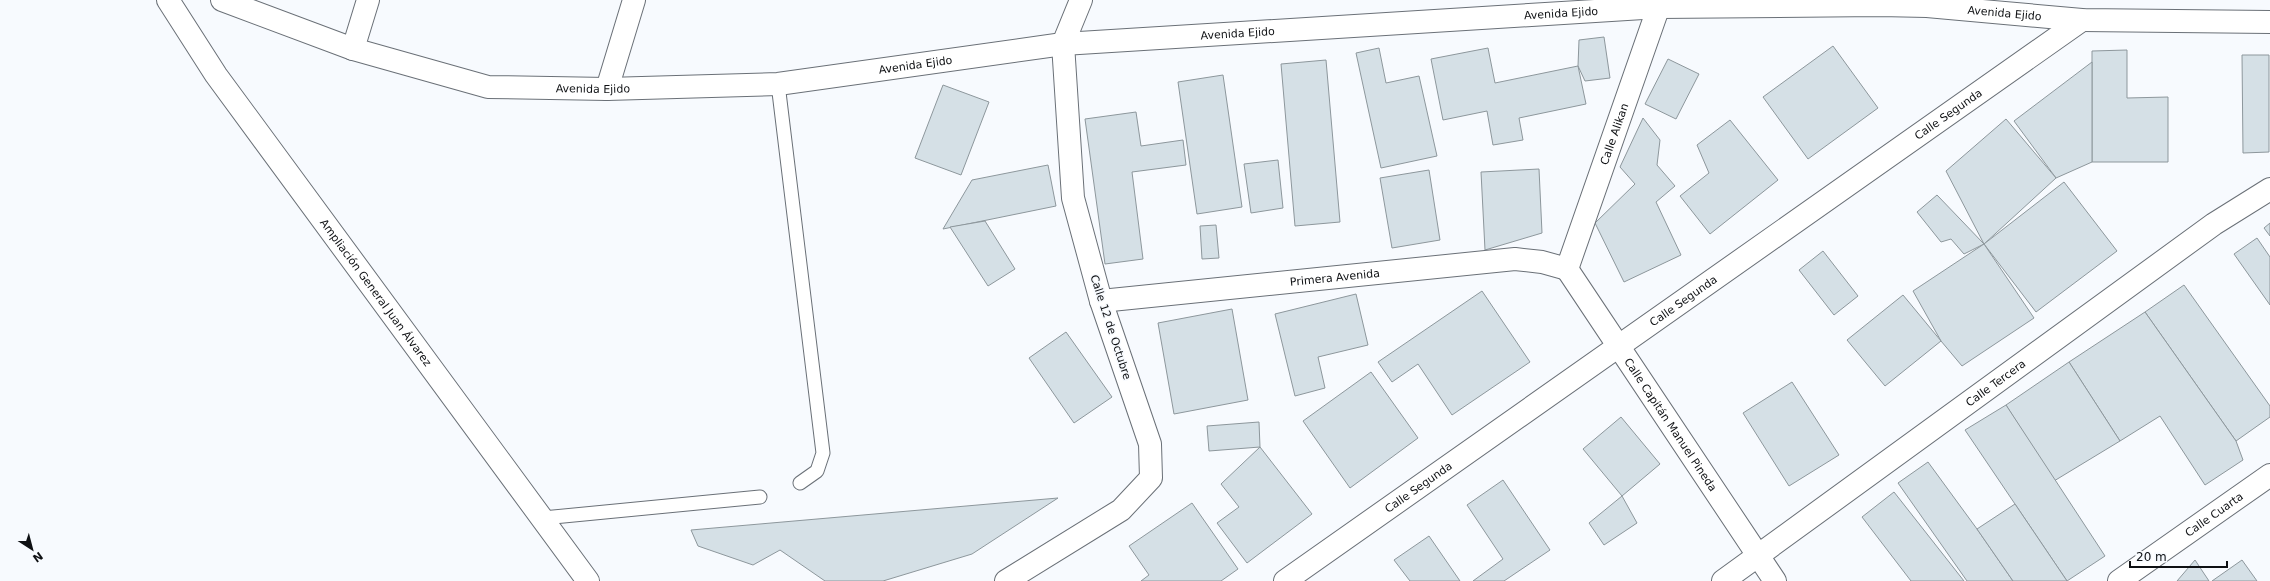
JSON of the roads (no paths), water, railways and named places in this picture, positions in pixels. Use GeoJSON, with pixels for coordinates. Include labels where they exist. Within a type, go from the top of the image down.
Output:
{"type":"FeatureCollection","features":[{"type":"Feature","properties":{"kind":"street","name":"Ampliación General Juan Álvarez"},"geometry":{"type":"LineString","coordinates":[[168,0],[216,76],[588,581]]}},
{"type":"Feature","properties":{"kind":"street","name":"Avenida Ejido"},"geometry":{"type":"LineString","coordinates":[[222,0],[353,49],[488,87],[607,89],[778,84],[1062,44],[1660,3],[1928,3],[2082,20],[2270,22]]}},
{"type":"Feature","properties":{"kind":"street"},"geometry":{"type":"LineString","coordinates":[[353,49],[368,0]]}},
{"type":"Feature","properties":{"kind":"street"},"geometry":{"type":"LineString","coordinates":[[607,89],[634,0]]}},
{"type":"Feature","properties":{"kind":"street","name":"Calle 12 de Octubre"},"geometry":{"type":"LineString","coordinates":[[1006,581],[1121,510],[1151,478],[1150,444],[1102,301],[1073,198],[1062,44],[1081,0]]}},
{"type":"Feature","properties":{"kind":"street","name":"Calle Alikan"},"geometry":{"type":"LineString","coordinates":[[1567,269],[1660,3]]}},
{"type":"Feature","properties":{"kind":"street","name":"Calle Segunda"},"geometry":{"type":"LineString","coordinates":[[1285,581],[2082,20]]}},
{"type":"Feature","properties":{"kind":"street","name":"Calle Tercera"},"geometry":{"type":"LineString","coordinates":[[1723,581],[1759,557],[2214,224],[2270,189]]}},
{"type":"Feature","properties":{"kind":"street","name":"Primera Avenida"},"geometry":{"type":"LineString","coordinates":[[1102,301],[1515,259],[1542,262],[1567,269]]}},
{"type":"Feature","properties":{"kind":"street","name":"Calle Capitán Manuel Pineda"},"geometry":{"type":"LineString","coordinates":[[1567,269],[1775,581]]}},
{"type":"Feature","properties":{"kind":"street","name":"Calle Cuarta"},"geometry":{"type":"LineString","coordinates":[[2119,581],[2270,475]]}},
{"type":"Feature","properties":{"kind":"lane"},"geometry":{"type":"LineString","coordinates":[[778,84],[823,452],[817,470],[800,482]]}},
{"type":"Feature","properties":{"kind":"lane"},"geometry":{"type":"LineString","coordinates":[[543,518],[760,498]]}}]}
